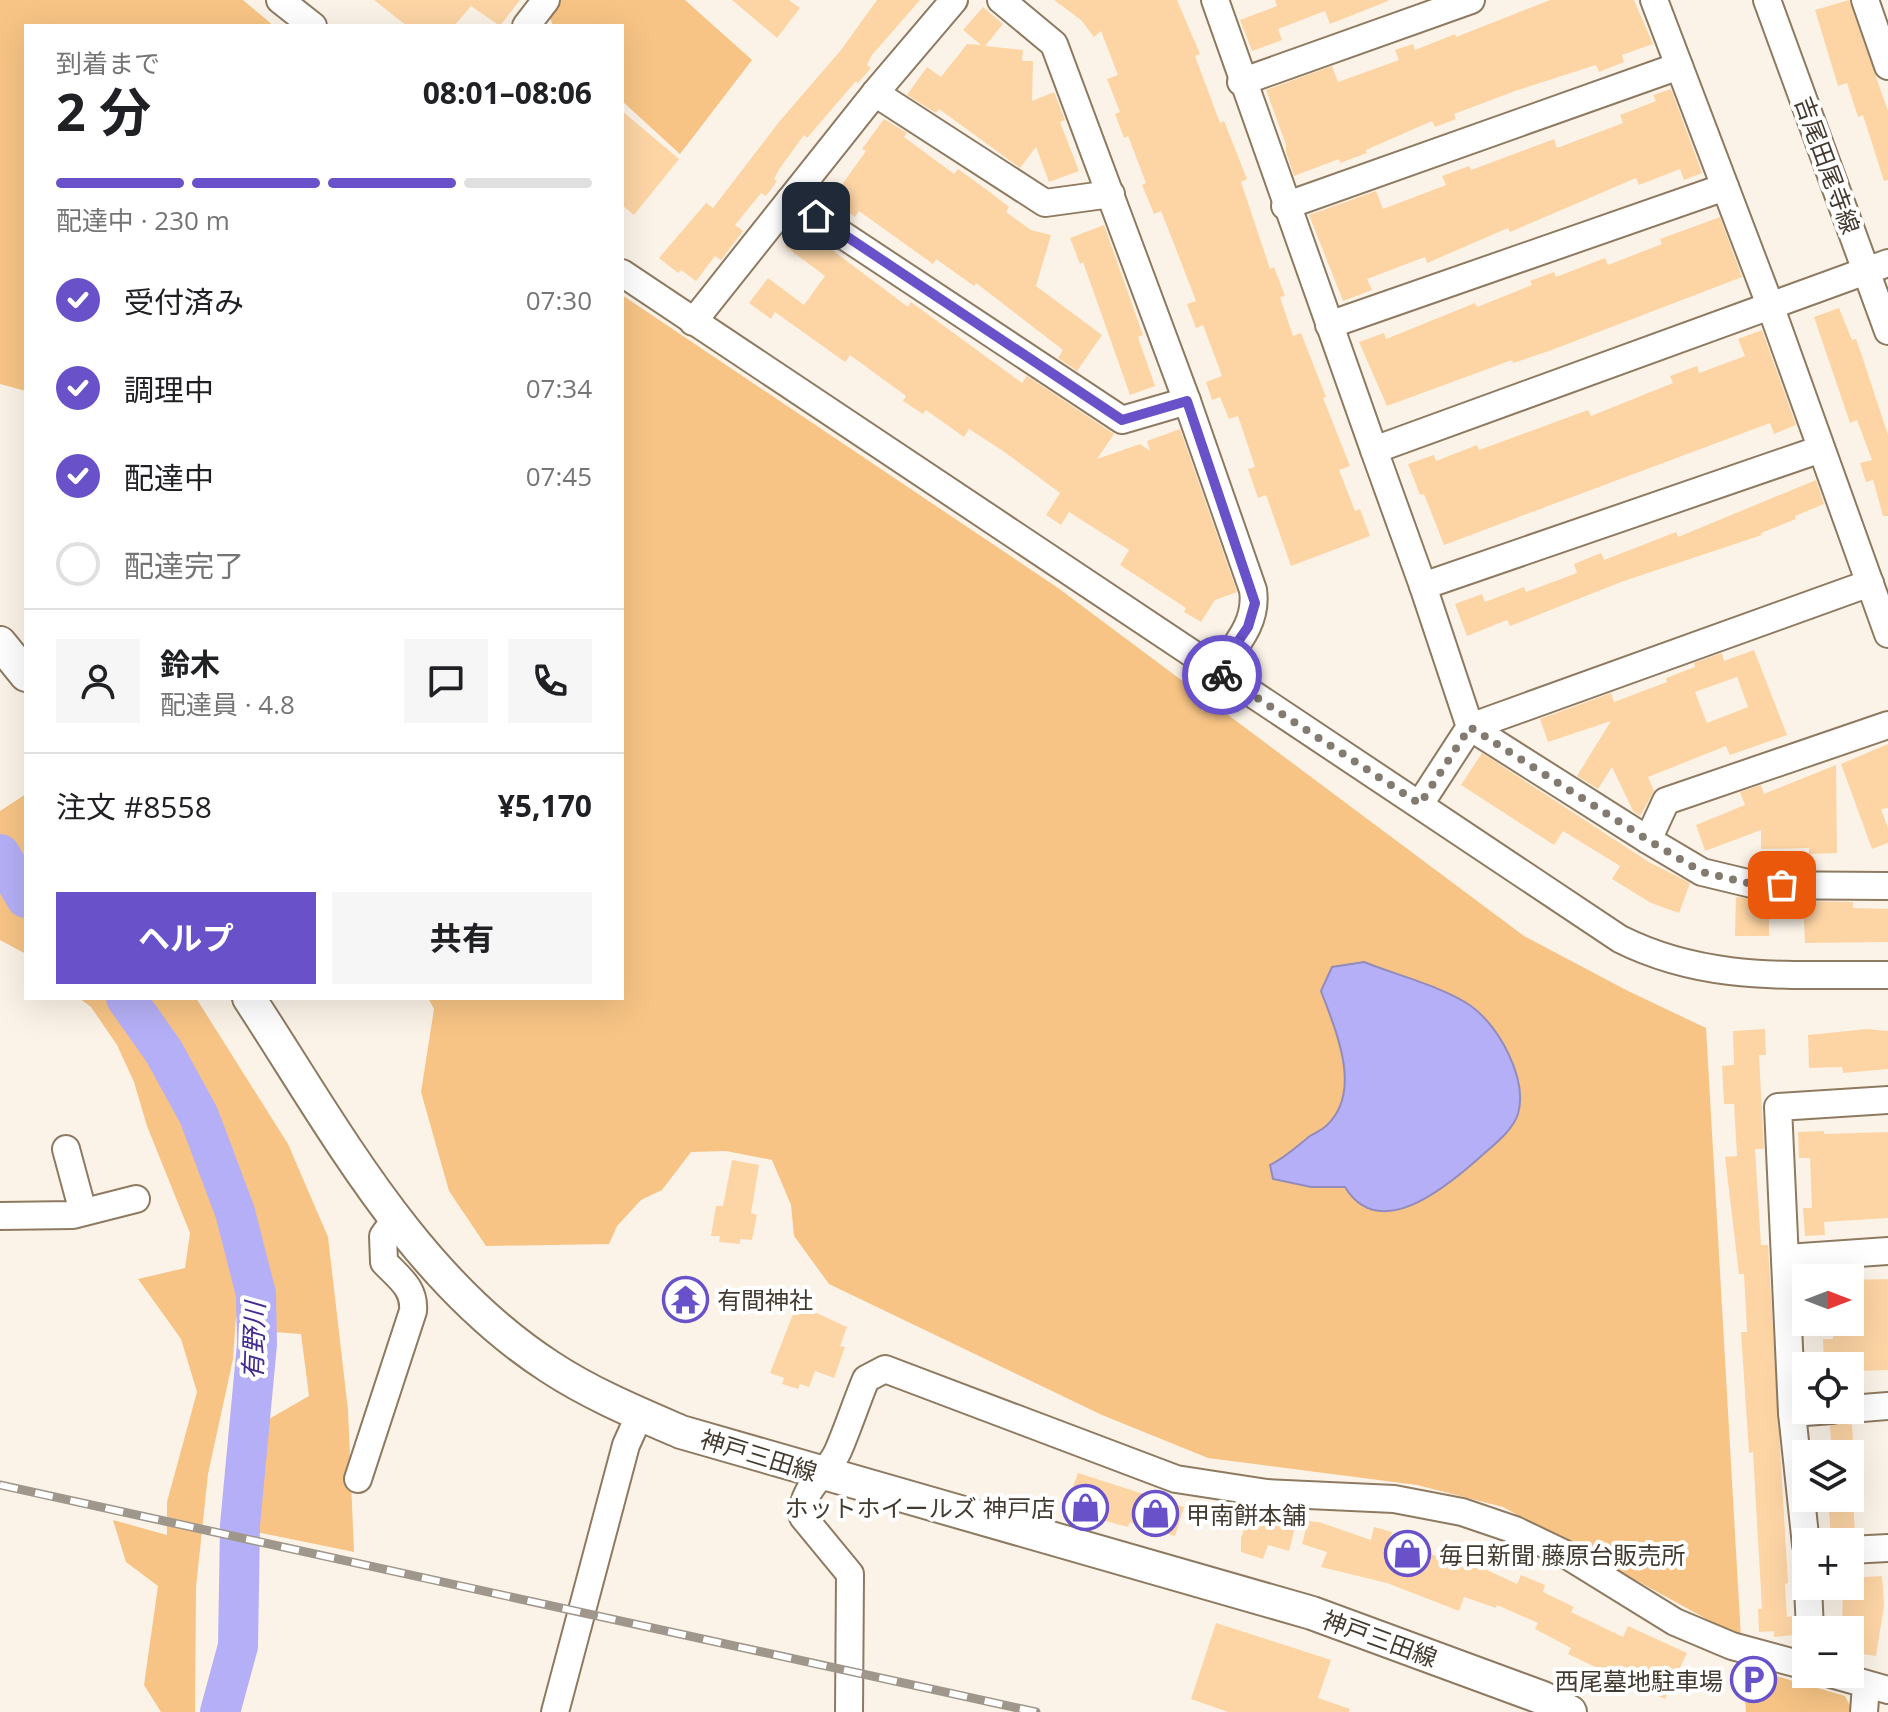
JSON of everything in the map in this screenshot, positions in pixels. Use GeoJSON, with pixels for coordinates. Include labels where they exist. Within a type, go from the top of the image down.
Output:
{"type":"FeatureCollection","features":[{"type":"Feature","properties":{"kind":"main road"},"geometry":{"type":"LineString","coordinates":[[0,643],[24,673]]}},
{"type":"Feature","properties":{"kind":"main road","name":"神戸三田線"},"geometry":{"type":"LineString","coordinates":[[250,1000],[396,1218],[439,1271],[514,1342],[562,1374],[681,1432],[820,1474],[1129,1558],[1312,1613],[1543,1698],[1570,1712]]}},
{"type":"Feature","properties":{"kind":"street"},"geometry":{"type":"LineString","coordinates":[[280,0],[310,24]]}},
{"type":"Feature","properties":{"kind":"street"},"geometry":{"type":"LineString","coordinates":[[528,24],[546,0]]}},
{"type":"Feature","properties":{"kind":"street"},"geometry":{"type":"LineString","coordinates":[[693,322],[875,93],[954,0]]}},
{"type":"Feature","properties":{"kind":"street"},"geometry":{"type":"LineString","coordinates":[[1001,0],[1054,44],[1187,401],[1255,603],[1248,627],[1217,672]]}},
{"type":"Feature","properties":{"kind":"street"},"geometry":{"type":"LineString","coordinates":[[1215,0],[1241,82],[1423,586],[1470,727],[1702,872],[1756,885],[1888,886]]}},
{"type":"Feature","properties":{"kind":"street"},"geometry":{"type":"LineString","coordinates":[[1241,82],[1471,0]]}},
{"type":"Feature","properties":{"kind":"street"},"geometry":{"type":"LineString","coordinates":[[1654,0],[1770,305],[1888,634]]}},
{"type":"Feature","properties":{"kind":"street","name":"吉尾田尾寺線"},"geometry":{"type":"LineString","coordinates":[[1767,0],[1877,267],[1888,331]]}},
{"type":"Feature","properties":{"kind":"street"},"geometry":{"type":"LineString","coordinates":[[1865,0],[1888,66]]}},
{"type":"Feature","properties":{"kind":"street"},"geometry":{"type":"LineString","coordinates":[[1285,206],[1679,66]]}},
{"type":"Feature","properties":{"kind":"street"},"geometry":{"type":"LineString","coordinates":[[875,93],[1045,203],[1111,194]]}},
{"type":"Feature","properties":{"kind":"street"},"geometry":{"type":"LineString","coordinates":[[1329,325],[1725,187]]}},
{"type":"Feature","properties":{"kind":"street"},"geometry":{"type":"LineString","coordinates":[[790,200],[1122,420],[1187,401]]}},
{"type":"Feature","properties":{"kind":"street"},"geometry":{"type":"LineString","coordinates":[[1374,450],[1877,267]]}},
{"type":"Feature","properties":{"kind":"street"},"geometry":{"type":"LineString","coordinates":[[624,274],[1620,939],[1651,955],[1682,965],[1740,973],[1888,975]]}},
{"type":"Feature","properties":{"kind":"street"},"geometry":{"type":"LineString","coordinates":[[1423,586],[1821,449]]}},
{"type":"Feature","properties":{"kind":"street"},"geometry":{"type":"LineString","coordinates":[[1420,804],[1470,727],[1870,583]]}},
{"type":"Feature","properties":{"kind":"street"},"geometry":{"type":"LineString","coordinates":[[1648,840],[1666,801],[1888,725]]}},
{"type":"Feature","properties":{"kind":"street"},"geometry":{"type":"LineString","coordinates":[[1792,1413],[1778,1107],[1888,1100]]}},
{"type":"Feature","properties":{"kind":"street"},"geometry":{"type":"LineString","coordinates":[[66,1149],[83,1212]]}},
{"type":"Feature","properties":{"kind":"street"},"geometry":{"type":"LineString","coordinates":[[0,1216],[73,1215],[136,1199]]}},
{"type":"Feature","properties":{"kind":"street"},"geometry":{"type":"LineString","coordinates":[[358,1479],[413,1311],[414,1298],[410,1288],[384,1262],[383,1236],[396,1218]]}},
{"type":"Feature","properties":{"kind":"street"},"geometry":{"type":"LineString","coordinates":[[1787,1258],[1888,1251]]}},
{"type":"Feature","properties":{"kind":"street"},"geometry":{"type":"LineString","coordinates":[[849,1712],[850,1574],[803,1517],[805,1495],[836,1455],[866,1379],[885,1369],[1130,1465],[1176,1479],[1267,1493],[1394,1499],[1462,1512],[1515,1530],[1565,1554],[1675,1622],[1732,1646],[1792,1662]]}},
{"type":"Feature","properties":{"kind":"street"},"geometry":{"type":"LineString","coordinates":[[1864,1408],[1888,1406]]}},
{"type":"Feature","properties":{"kind":"street"},"geometry":{"type":"LineString","coordinates":[[555,1712],[626,1445],[640,1414]]}},
{"type":"Feature","properties":{"kind":"street"},"geometry":{"type":"LineString","coordinates":[[1793,1424],[1804,1528]]}},
{"type":"Feature","properties":{"kind":"street"},"geometry":{"type":"LineString","coordinates":[[1864,1549],[1888,1548]]}},
{"type":"Feature","properties":{"kind":"street"},"geometry":{"type":"LineString","coordinates":[[1864,1712],[1877,1688]]}},
{"type":"Feature","properties":{"kind":"shaded area"},"geometry":{"type":"Polygon","coordinates":[[[0,0],[243,0],[272,24],[24,24],[24,390],[0,384],[0,0]]]}},
{"type":"Feature","properties":{"kind":"shaded area"},"geometry":{"type":"Polygon","coordinates":[[[560,0],[685,0],[752,60],[680,154],[624,103],[624,24],[552,24],[549,15],[560,0]]]}},
{"type":"Feature","properties":{"kind":"shaded area"},"geometry":{"type":"Polygon","coordinates":[[[624,296],[1058,588],[1524,936],[1706,1028],[1741,1638],[1503,1507],[1417,1485],[1208,1458],[1102,1415],[829,1284],[794,1236],[791,1205],[772,1160],[726,1151],[691,1152],[662,1190],[641,1200],[617,1226],[609,1244],[486,1246],[449,1191],[421,1092],[434,1009],[429,1000],[624,1000],[624,296]]]}},
{"type":"Feature","properties":{"kind":"shaded area"},"geometry":{"type":"Polygon","coordinates":[[[24,795],[24,953],[0,940],[0,811],[24,795]]]}},
{"type":"Feature","properties":{"kind":"shaded area"},"geometry":{"type":"Polygon","coordinates":[[[1364,962],[1434,987],[1471,1006],[1492,1026],[1501,1040],[1519,1085],[1518,1114],[1501,1138],[1464,1171],[1430,1195],[1412,1205],[1393,1210],[1375,1210],[1359,1203],[1345,1187],[1311,1187],[1273,1179],[1270,1165],[1324,1127],[1337,1112],[1343,1096],[1343,1060],[1321,991],[1332,967],[1364,962]]]}},
{"type":"Feature","properties":{"kind":"shaded area"},"geometry":{"type":"Polygon","coordinates":[[[82,1000],[197,1000],[288,1144],[328,1237],[348,1410],[354,1552],[252,1531],[252,1496],[269,1419],[309,1396],[301,1334],[274,1332],[236,1317],[233,1359],[208,1474],[196,1587],[195,1712],[161,1712],[144,1685],[158,1586],[126,1562],[113,1520],[167,1535],[167,1502],[197,1392],[181,1339],[138,1279],[185,1268],[190,1233],[147,1126],[134,1082],[117,1045],[91,1007],[82,1000]]]}},
{"type":"Feature","properties":{"kind":"shaded area"},"geometry":{"type":"Polygon","coordinates":[[[1769,1674],[1792,1681],[1792,1688],[1817,1688],[1845,1696],[1853,1712],[1746,1712],[1744,1686],[1769,1691],[1769,1674]]]}},
{"type":"Feature","properties":{"kind":"building"},"geometry":{"type":"Polygon","coordinates":[[[374,0],[520,0],[502,24],[471,6],[456,24],[404,24],[374,0]]]}},
{"type":"Feature","properties":{"kind":"building"},"geometry":{"type":"Polygon","coordinates":[[[732,0],[789,0],[800,8],[777,38],[732,0]]]}},
{"type":"Feature","properties":{"kind":"building"},"geometry":{"type":"Polygon","coordinates":[[[877,0],[920,0],[872,55],[867,65],[871,68],[807,138],[804,135],[780,168],[774,179],[777,181],[766,196],[761,193],[735,225],[743,231],[721,260],[715,256],[696,281],[681,270],[678,273],[659,258],[706,203],[713,208],[779,122],[841,50],[877,0]]]}},
{"type":"Feature","properties":{"kind":"building"},"geometry":{"type":"Polygon","coordinates":[[[1054,0],[1177,0],[1200,54],[1195,56],[1220,123],[1224,121],[1247,179],[1241,182],[1270,269],[1274,267],[1285,296],[1280,297],[1293,336],[1301,333],[1350,466],[1339,470],[1355,511],[1360,509],[1370,536],[1291,566],[1266,495],[1258,498],[1248,469],[1255,467],[1238,416],[1229,419],[1220,397],[1212,400],[1206,382],[1222,376],[1203,325],[1196,328],[1187,304],[1196,301],[1161,211],[1154,214],[1128,136],[1124,138],[1115,114],[1120,112],[1107,79],[1118,75],[1101,31],[1094,37],[1081,20],[1054,0]]]}},
{"type":"Feature","properties":{"kind":"building"},"geometry":{"type":"Polygon","coordinates":[[[1275,0],[1388,1],[1330,24],[1325,11],[1278,29],[1282,40],[1252,51],[1240,20],[1277,6],[1275,0]]]}},
{"type":"Feature","properties":{"kind":"building"},"geometry":{"type":"Polygon","coordinates":[[[1550,0],[1634,0],[1653,44],[1622,55],[1624,62],[1599,72],[1596,65],[1515,91],[1454,114],[1456,119],[1435,127],[1432,121],[1366,150],[1367,153],[1340,163],[1339,159],[1294,176],[1266,90],[1332,66],[1338,82],[1399,60],[1395,50],[1413,44],[1415,50],[1455,34],[1456,37],[1550,0]]]}},
{"type":"Feature","properties":{"kind":"building"},"geometry":{"type":"Polygon","coordinates":[[[1849,0],[1888,111],[1888,180],[1884,181],[1863,115],[1858,117],[1847,83],[1838,86],[1815,10],[1849,0]]]}},
{"type":"Feature","properties":{"kind":"building"},"geometry":{"type":"Polygon","coordinates":[[[983,7],[1003,24],[985,46],[1023,50],[1022,61],[1033,61],[1032,101],[1054,92],[1065,120],[1060,122],[1079,171],[1049,182],[1036,147],[1020,168],[939,109],[936,113],[907,95],[927,67],[941,77],[967,44],[981,45],[963,30],[983,7]]]}},
{"type":"Feature","properties":{"kind":"building"},"geometry":{"type":"Polygon","coordinates":[[[1671,89],[1702,173],[1684,180],[1680,169],[1639,185],[1636,178],[1510,232],[1508,228],[1427,263],[1425,257],[1367,279],[1372,290],[1343,301],[1309,215],[1376,191],[1383,209],[1446,185],[1442,176],[1469,166],[1471,170],[1554,139],[1557,148],[1623,123],[1620,115],[1656,101],[1653,95],[1671,89]]]}},
{"type":"Feature","properties":{"kind":"building"},"geometry":{"type":"Polygon","coordinates":[[[624,113],[679,159],[634,215],[624,207],[624,113]]]}},
{"type":"Feature","properties":{"kind":"building"},"geometry":{"type":"Polygon","coordinates":[[[884,119],[907,133],[904,137],[954,174],[958,169],[987,190],[1009,207],[1006,212],[1031,230],[1051,235],[1036,286],[1102,335],[1077,371],[1058,358],[1063,350],[976,283],[974,286],[936,259],[933,264],[859,211],[855,217],[831,200],[866,151],[862,149],[884,119]]]}},
{"type":"Feature","properties":{"kind":"building"},"geometry":{"type":"Polygon","coordinates":[[[1720,217],[1742,277],[1549,351],[1513,363],[1512,360],[1387,406],[1359,342],[1384,333],[1386,339],[1475,303],[1477,307],[1532,285],[1530,281],[1554,272],[1556,277],[1605,258],[1608,265],[1662,244],[1660,239],[1720,217]]]}},
{"type":"Feature","properties":{"kind":"building"},"geometry":{"type":"Polygon","coordinates":[[[1104,225],[1143,335],[1138,337],[1155,386],[1130,395],[1083,262],[1080,264],[1070,238],[1104,225]]]}},
{"type":"Feature","properties":{"kind":"building"},"geometry":{"type":"Polygon","coordinates":[[[800,226],[908,307],[911,302],[1022,383],[1027,376],[1114,434],[1097,459],[1140,444],[1150,451],[1147,441],[1180,429],[1237,592],[1215,600],[1201,622],[1184,612],[1186,608],[1120,565],[1129,550],[1069,512],[1061,525],[1046,515],[1060,493],[1003,451],[969,429],[964,437],[926,410],[923,414],[903,401],[906,396],[850,355],[845,362],[775,312],[771,319],[749,303],[768,278],[804,305],[825,276],[785,246],[800,226]]]}},
{"type":"Feature","properties":{"kind":"building"},"geometry":{"type":"Polygon","coordinates":[[[1839,308],[1852,340],[1856,339],[1888,435],[1888,516],[1883,516],[1873,480],[1866,482],[1860,463],[1872,460],[1857,420],[1850,423],[1814,317],[1839,308]]]}},
{"type":"Feature","properties":{"kind":"building"},"geometry":{"type":"Polygon","coordinates":[[[1762,330],[1796,425],[1774,434],[1770,423],[1444,545],[1424,494],[1420,495],[1408,464],[1434,455],[1436,461],[1477,445],[1479,450],[1588,410],[1591,416],[1673,383],[1670,376],[1697,366],[1699,373],[1745,356],[1738,339],[1762,330]]]}},
{"type":"Feature","properties":{"kind":"building"},"geometry":{"type":"Polygon","coordinates":[[[1816,480],[1824,504],[1762,535],[1621,582],[1510,626],[1507,620],[1467,636],[1455,604],[1482,594],[1485,602],[1524,587],[1526,592],[1577,573],[1574,564],[1601,553],[1604,560],[1676,532],[1678,537],[1816,480]]]}},
{"type":"Feature","properties":{"kind":"building"},"geometry":{"type":"Polygon","coordinates":[[[1754,650],[1787,735],[1730,755],[1726,746],[1648,777],[1654,791],[1640,816],[1633,811],[1612,767],[1598,789],[1577,776],[1611,721],[1548,742],[1540,719],[1611,693],[1614,702],[1667,682],[1666,678],[1695,667],[1694,663],[1722,653],[1724,661],[1754,650]],[[1737,677],[1695,692],[1707,723],[1748,707],[1737,677]]]}},
{"type":"Feature","properties":{"kind":"building"},"geometry":{"type":"Polygon","coordinates":[[[1888,744],[1888,808],[1881,809],[1888,828],[1888,843],[1872,849],[1841,764],[1888,744]]]}},
{"type":"Feature","properties":{"kind":"building"},"geometry":{"type":"Polygon","coordinates":[[[1482,753],[1649,862],[1690,883],[1679,913],[1651,903],[1612,879],[1620,866],[1563,831],[1554,845],[1461,785],[1482,753]]]}},
{"type":"Feature","properties":{"kind":"building"},"geometry":{"type":"Polygon","coordinates":[[[1836,765],[1837,853],[1809,854],[1809,848],[1761,849],[1761,830],[1705,851],[1696,825],[1745,805],[1740,792],[1761,785],[1764,794],[1836,765]]]}},
{"type":"Feature","properties":{"kind":"building"},"geometry":{"type":"Polygon","coordinates":[[[1736,897],[1769,901],[1769,936],[1735,936],[1736,897]]]}},
{"type":"Feature","properties":{"kind":"building"},"geometry":{"type":"Polygon","coordinates":[[[1803,901],[1853,902],[1853,908],[1888,909],[1888,942],[1805,943],[1803,901]]]}},
{"type":"Feature","properties":{"kind":"building"},"geometry":{"type":"Polygon","coordinates":[[[1765,1029],[1766,1055],[1759,1055],[1764,1149],[1755,1149],[1761,1245],[1768,1245],[1788,1583],[1785,1584],[1787,1617],[1792,1616],[1792,1635],[1774,1637],[1774,1631],[1759,1632],[1758,1609],[1762,1609],[1753,1452],[1749,1453],[1741,1332],[1747,1332],[1744,1274],[1739,1274],[1725,1157],[1737,1156],[1734,1104],[1724,1104],[1722,1066],[1734,1065],[1733,1031],[1765,1029]]]}},
{"type":"Feature","properties":{"kind":"building"},"geometry":{"type":"Polygon","coordinates":[[[1867,1029],[1888,1031],[1888,1069],[1843,1073],[1842,1067],[1809,1068],[1808,1035],[1867,1029]]]}},
{"type":"Feature","properties":{"kind":"building"},"geometry":{"type":"Polygon","coordinates":[[[1824,1131],[1824,1134],[1888,1132],[1888,1218],[1824,1222],[1825,1235],[1805,1236],[1803,1208],[1812,1208],[1810,1158],[1799,1158],[1798,1132],[1824,1131]]]}},
{"type":"Feature","properties":{"kind":"building"},"geometry":{"type":"Polygon","coordinates":[[[732,1160],[759,1165],[751,1213],[757,1215],[752,1240],[740,1239],[740,1244],[719,1242],[720,1236],[711,1236],[716,1206],[723,1206],[732,1160]]]}},
{"type":"Feature","properties":{"kind":"building"},"geometry":{"type":"Polygon","coordinates":[[[1888,1279],[1888,1370],[1864,1371],[1864,1352],[1824,1352],[1823,1339],[1864,1336],[1864,1280],[1888,1279]]]}},
{"type":"Feature","properties":{"kind":"building"},"geometry":{"type":"Polygon","coordinates":[[[797,1304],[847,1327],[840,1346],[845,1347],[834,1378],[815,1371],[809,1387],[800,1384],[798,1389],[782,1384],[784,1378],[770,1373],[797,1304]]]}},
{"type":"Feature","properties":{"kind":"building"},"geometry":{"type":"Polygon","coordinates":[[[1852,1425],[1853,1440],[1831,1440],[1830,1426],[1852,1425]]]}},
{"type":"Feature","properties":{"kind":"building"},"geometry":{"type":"Polygon","coordinates":[[[1078,1473],[1184,1507],[1175,1536],[1130,1522],[1128,1527],[1064,1510],[1078,1473]]]}},
{"type":"Feature","properties":{"kind":"building"},"geometry":{"type":"Polygon","coordinates":[[[1829,1512],[1854,1512],[1855,1528],[1830,1528],[1829,1512]]]}},
{"type":"Feature","properties":{"kind":"building"},"geometry":{"type":"Polygon","coordinates":[[[1248,1518],[1295,1528],[1289,1551],[1268,1545],[1263,1559],[1241,1552],[1241,1538],[1248,1518]]]}},
{"type":"Feature","properties":{"kind":"building"},"geometry":{"type":"Polygon","coordinates":[[[1308,1521],[1371,1540],[1374,1527],[1392,1532],[1390,1539],[1458,1564],[1461,1558],[1517,1584],[1521,1575],[1545,1585],[1543,1592],[1574,1607],[1571,1612],[1623,1637],[1628,1626],[1687,1653],[1665,1699],[1605,1674],[1568,1654],[1571,1648],[1535,1629],[1538,1623],[1497,1605],[1496,1608],[1464,1597],[1459,1611],[1387,1583],[1321,1567],[1327,1552],[1302,1544],[1308,1521]]]}},
{"type":"Feature","properties":{"kind":"building"},"geometry":{"type":"Polygon","coordinates":[[[1882,1576],[1884,1606],[1876,1656],[1864,1654],[1864,1616],[1842,1616],[1843,1600],[1864,1600],[1864,1577],[1882,1576]]]}},
{"type":"Feature","properties":{"kind":"building"},"geometry":{"type":"Polygon","coordinates":[[[1216,1623],[1331,1660],[1318,1698],[1350,1709],[1349,1712],[1228,1712],[1191,1699],[1216,1623]]]}},
{"type":"Feature","properties":{"kind":"waterway"},"geometry":{"type":"LineString","coordinates":[[0,854],[24,895]]}},
{"type":"Feature","properties":{"kind":"waterway","name":"有野川"},"geometry":{"type":"LineString","coordinates":[[127,1000],[164,1052],[199,1116],[235,1212],[256,1294],[257,1344],[240,1525],[238,1646],[220,1712]]}},
{"type":"Feature","properties":{"kind":"railway"},"geometry":{"type":"LineString","coordinates":[[0,1485],[1036,1712]]}},
{"type":"Feature","properties":{"kind":"way so far"},"geometry":{"type":"LineString","coordinates":[[1222,675],[1420,804],[1470,727],[1702,872],[1756,885],[1782,885]]}},
{"type":"Feature","properties":{"kind":"place","name":"有間神社"},"geometry":{"type":"Point","coordinates":[686,1299]}},
{"type":"Feature","properties":{"kind":"place","name":"ホットホイールズ 神戸店"},"geometry":{"type":"Point","coordinates":[1086,1507]}},
{"type":"Feature","properties":{"kind":"place","name":"甲南餅本舗"},"geometry":{"type":"Point","coordinates":[1155,1514]}},
{"type":"Feature","properties":{"kind":"place","name":"毎日新聞 藤原台販売所"},"geometry":{"type":"Point","coordinates":[1408,1554]}},
{"type":"Feature","properties":{"kind":"place","name":"西尾墓地駐車場"},"geometry":{"type":"Point","coordinates":[1754,1680]}},
{"type":"Feature","properties":{"kind":"route"},"geometry":{"type":"LineString","coordinates":[[816,216],[1122,420],[1187,401],[1255,603],[1248,627],[1217,672],[1222,675]]}}]}
